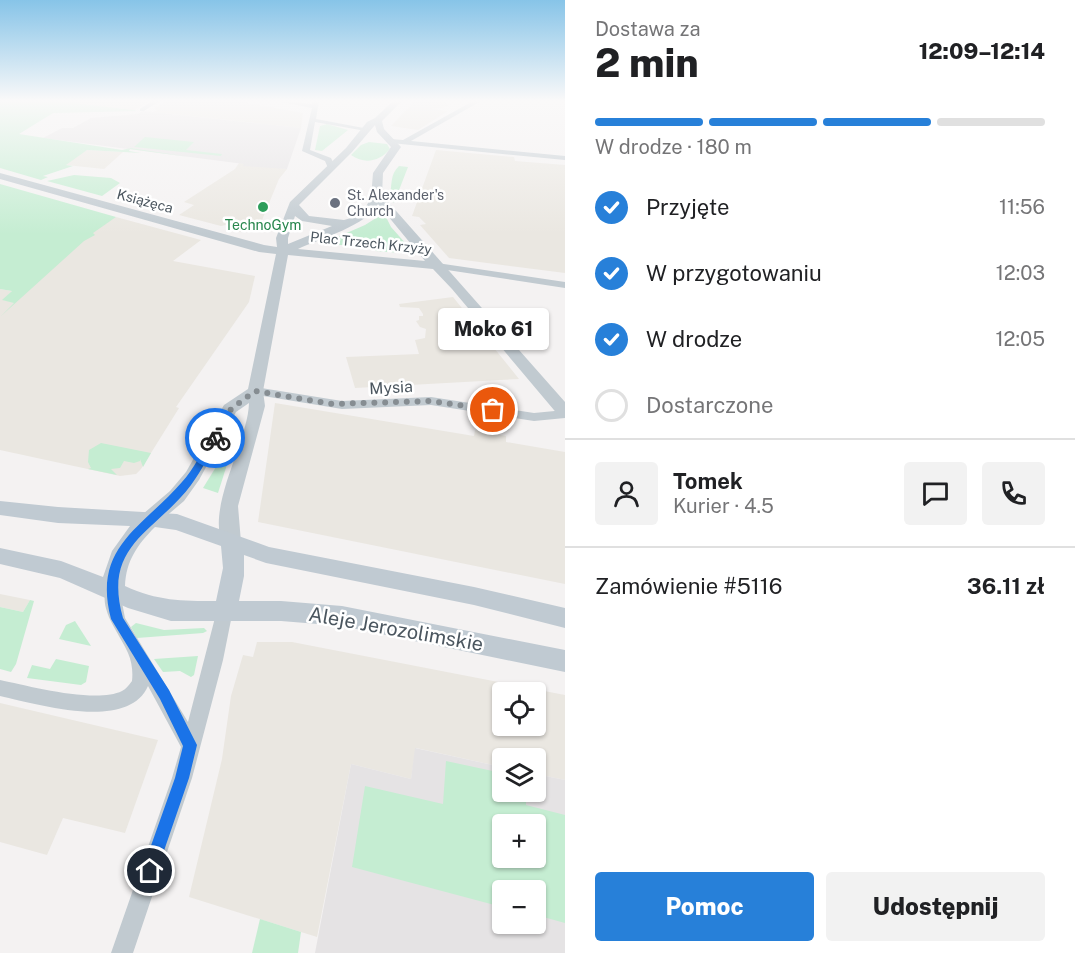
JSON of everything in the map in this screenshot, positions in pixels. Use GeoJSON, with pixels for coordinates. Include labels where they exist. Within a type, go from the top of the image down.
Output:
{"type":"FeatureCollection","features":[{"type":"Feature","properties":{"kind":"main road"},"geometry":{"type":"LineString","coordinates":[[0,508],[83,517],[150,519],[188,524],[266,555],[474,596],[565,618]]}},
{"type":"Feature","properties":{"kind":"main road"},"geometry":{"type":"LineString","coordinates":[[113,592],[114,572],[120,554],[134,534],[150,519]]}},
{"type":"Feature","properties":{"kind":"main road"},"geometry":{"type":"LineString","coordinates":[[0,556],[72,574],[157,609],[225,610],[235,570],[235,556],[231,542]]}},
{"type":"Feature","properties":{"kind":"main road","name":"Aleje Jerozolimskie"},"geometry":{"type":"LineString","coordinates":[[225,610],[306,612],[342,616],[565,661]]}},
{"type":"Feature","properties":{"kind":"street"},"geometry":{"type":"LineString","coordinates":[[307,145],[306,151],[328,160],[331,166]]}},
{"type":"Feature","properties":{"kind":"street"},"geometry":{"type":"LineString","coordinates":[[231,542],[229,506],[248,446],[256,406],[255,391],[283,250],[281,241],[292,207],[352,145]]}},
{"type":"Feature","properties":{"kind":"street"},"geometry":{"type":"LineString","coordinates":[[377,196],[378,173],[396,145]]}},
{"type":"Feature","properties":{"kind":"street"},"geometry":{"type":"LineString","coordinates":[[429,145],[565,158]]}},
{"type":"Feature","properties":{"kind":"street","name":"Książęca"},"geometry":{"type":"LineString","coordinates":[[0,176],[260,248],[283,250]]}},
{"type":"Feature","properties":{"kind":"street","name":"Plac Trzech Krzyży"},"geometry":{"type":"LineString","coordinates":[[283,250],[347,224],[370,210],[377,196],[437,266]]}},
{"type":"Feature","properties":{"kind":"street"},"geometry":{"type":"LineString","coordinates":[[292,207],[306,219],[347,224]]}},
{"type":"Feature","properties":{"kind":"street","name":"Plac Trzech Krzyży"},"geometry":{"type":"LineString","coordinates":[[283,250],[437,266]]}},
{"type":"Feature","properties":{"kind":"street"},"geometry":{"type":"LineString","coordinates":[[437,266],[565,285]]}},
{"type":"Feature","properties":{"kind":"street"},"geometry":{"type":"LineString","coordinates":[[437,266],[565,413]]}},
{"type":"Feature","properties":{"kind":"street"},"geometry":{"type":"LineString","coordinates":[[150,519],[177,495],[193,476],[231,409],[255,391]]}},
{"type":"Feature","properties":{"kind":"street","name":"Mysia"},"geometry":{"type":"LineString","coordinates":[[255,391],[342,405],[431,401],[540,417],[565,413]]}},
{"type":"Feature","properties":{"kind":"street"},"geometry":{"type":"LineString","coordinates":[[113,592],[117,619],[172,709],[190,745]]}},
{"type":"Feature","properties":{"kind":"street"},"geometry":{"type":"LineString","coordinates":[[122,953],[182,778],[225,610]]}},
{"type":"Feature","properties":{"kind":"street"},"geometry":{"type":"LineString","coordinates":[[0,688],[71,702],[115,702],[131,696],[140,684],[142,676],[136,649]]}},
{"type":"Feature","properties":{"kind":"shaded area"},"geometry":{"type":"Polygon","coordinates":[[[101,145],[295,145],[287,169],[243,166],[244,164],[101,145]]]}},
{"type":"Feature","properties":{"kind":"shaded area"},"geometry":{"type":"Polygon","coordinates":[[[87,150],[123,152],[104,169],[66,165],[71,159],[87,150]]]}},
{"type":"Feature","properties":{"kind":"shaded area"},"geometry":{"type":"Polygon","coordinates":[[[436,150],[514,157],[515,161],[565,165],[565,273],[449,258],[420,225],[426,224],[419,217],[412,216],[436,150]]]}},
{"type":"Feature","properties":{"kind":"shaded area"},"geometry":{"type":"Polygon","coordinates":[[[239,163],[287,169],[279,179],[260,225],[249,224],[259,232],[239,232],[226,225],[221,226],[179,215],[194,205],[184,202],[235,169],[239,163]]]}},
{"type":"Feature","properties":{"kind":"shaded area"},"geometry":{"type":"Polygon","coordinates":[[[116,217],[201,240],[173,261],[255,276],[249,302],[176,407],[179,408],[136,474],[120,476],[0,450],[0,289],[12,291],[3,300],[15,302],[100,226],[116,217]]]}},
{"type":"Feature","properties":{"kind":"shaded area"},"geometry":{"type":"Polygon","coordinates":[[[453,297],[519,379],[355,388],[346,357],[419,354],[415,340],[425,338],[426,329],[420,327],[416,321],[423,314],[419,308],[400,307],[399,304],[453,297]]]}},
{"type":"Feature","properties":{"kind":"shaded area"},"geometry":{"type":"Polygon","coordinates":[[[275,403],[474,436],[475,430],[506,436],[506,442],[565,452],[565,584],[258,522],[275,403]]]}},
{"type":"Feature","properties":{"kind":"shaded area"},"geometry":{"type":"Polygon","coordinates":[[[0,594],[30,600],[23,612],[0,607],[0,594]]]}},
{"type":"Feature","properties":{"kind":"shaded area"},"geometry":{"type":"Polygon","coordinates":[[[257,642],[292,642],[498,682],[492,682],[492,736],[546,736],[546,691],[565,695],[565,780],[546,776],[546,748],[492,748],[492,765],[416,748],[411,779],[351,764],[317,937],[189,897],[222,759],[231,696],[243,655],[253,657],[257,642]]]}},
{"type":"Feature","properties":{"kind":"shaded area"},"geometry":{"type":"Polygon","coordinates":[[[0,703],[158,740],[125,833],[63,818],[47,855],[0,842],[0,703]]]}},
{"type":"Feature","properties":{"kind":"shaded area"},"geometry":{"type":"Polygon","coordinates":[[[415,748],[492,765],[492,802],[546,802],[546,776],[565,780],[565,953],[315,953],[351,764],[411,779],[415,748]]]}},
{"type":"Feature","properties":{"kind":"green space"},"geometry":{"type":"Polygon","coordinates":[[[0,145],[93,145],[122,150],[131,148],[189,157],[130,149],[129,151],[141,153],[87,150],[66,165],[73,166],[43,176],[48,177],[41,180],[0,168],[0,145]]]}},
{"type":"Feature","properties":{"kind":"green space"},"geometry":{"type":"Polygon","coordinates":[[[191,145],[186,150],[222,154],[221,156],[134,147],[191,145]]]}},
{"type":"Feature","properties":{"kind":"green space"},"geometry":{"type":"Polygon","coordinates":[[[316,145],[329,145],[322,151],[315,150],[316,145]]]}},
{"type":"Feature","properties":{"kind":"green space"},"geometry":{"type":"Polygon","coordinates":[[[361,145],[388,145],[390,149],[377,159],[367,161],[351,155],[361,145]]]}},
{"type":"Feature","properties":{"kind":"green space"},"geometry":{"type":"Polygon","coordinates":[[[399,166],[408,167],[394,203],[390,196],[392,180],[399,166]]]}},
{"type":"Feature","properties":{"kind":"green space"},"geometry":{"type":"Polygon","coordinates":[[[74,175],[111,178],[120,183],[102,196],[47,181],[74,175]]]}},
{"type":"Feature","properties":{"kind":"green space"},"geometry":{"type":"Polygon","coordinates":[[[0,184],[116,217],[93,233],[95,235],[84,241],[0,317],[14,303],[2,300],[12,291],[0,289],[0,184]]]}},
{"type":"Feature","properties":{"kind":"green space"},"geometry":{"type":"Polygon","coordinates":[[[384,213],[391,227],[415,254],[376,251],[371,245],[326,245],[326,242],[365,225],[384,213]]]}},
{"type":"Feature","properties":{"kind":"green space"},"geometry":{"type":"Polygon","coordinates":[[[237,433],[218,493],[203,488],[237,433]]]}},
{"type":"Feature","properties":{"kind":"green space"},"geometry":{"type":"Polygon","coordinates":[[[101,443],[151,453],[143,467],[140,459],[134,463],[124,461],[120,468],[111,469],[117,475],[88,469],[91,468],[88,462],[89,450],[101,443]]]}},
{"type":"Feature","properties":{"kind":"green space"},"geometry":{"type":"Polygon","coordinates":[[[30,600],[34,601],[16,664],[11,672],[0,669],[0,607],[23,612],[30,600]]]}},
{"type":"Feature","properties":{"kind":"green space"},"geometry":{"type":"Polygon","coordinates":[[[75,621],[91,646],[59,639],[66,625],[75,621]]]}},
{"type":"Feature","properties":{"kind":"green space"},"geometry":{"type":"Polygon","coordinates":[[[136,623],[164,630],[204,628],[207,631],[137,638],[131,627],[136,623]]]}},
{"type":"Feature","properties":{"kind":"green space"},"geometry":{"type":"Polygon","coordinates":[[[198,656],[194,675],[191,677],[180,671],[163,672],[154,659],[198,656]]]}},
{"type":"Feature","properties":{"kind":"green space"},"geometry":{"type":"Polygon","coordinates":[[[56,659],[89,666],[86,682],[81,685],[27,678],[32,665],[50,669],[56,659]]]}},
{"type":"Feature","properties":{"kind":"green space"},"geometry":{"type":"Polygon","coordinates":[[[446,761],[492,771],[492,802],[526,802],[526,805],[565,815],[565,923],[546,918],[546,880],[492,880],[492,904],[352,867],[365,786],[443,804],[446,761]]]}},
{"type":"Feature","properties":{"kind":"green space"},"geometry":{"type":"Polygon","coordinates":[[[260,919],[301,932],[298,953],[252,953],[260,919]]]}},
{"type":"Feature","properties":{"kind":"way so far"},"geometry":{"type":"LineString","coordinates":[[215,438],[234,405],[255,391],[332,404],[431,401],[493,410]]}},
{"type":"Feature","properties":{"kind":"place","name":"St. Alexander's Church"},"geometry":{"type":"Point","coordinates":[335,203]}},
{"type":"Feature","properties":{"kind":"place","name":"TechnoGym"},"geometry":{"type":"Point","coordinates":[263,207]}},
{"type":"Feature","properties":{"kind":"place","name":"Moko 61"},"geometry":{"type":"Point","coordinates":[493,410]}},
{"type":"Feature","properties":{"kind":"route"},"geometry":{"type":"LineString","coordinates":[[150,871],[182,778],[190,745],[164,694],[117,619],[113,606],[114,572],[123,548],[134,534],[177,495],[193,476],[215,438]]}}]}
